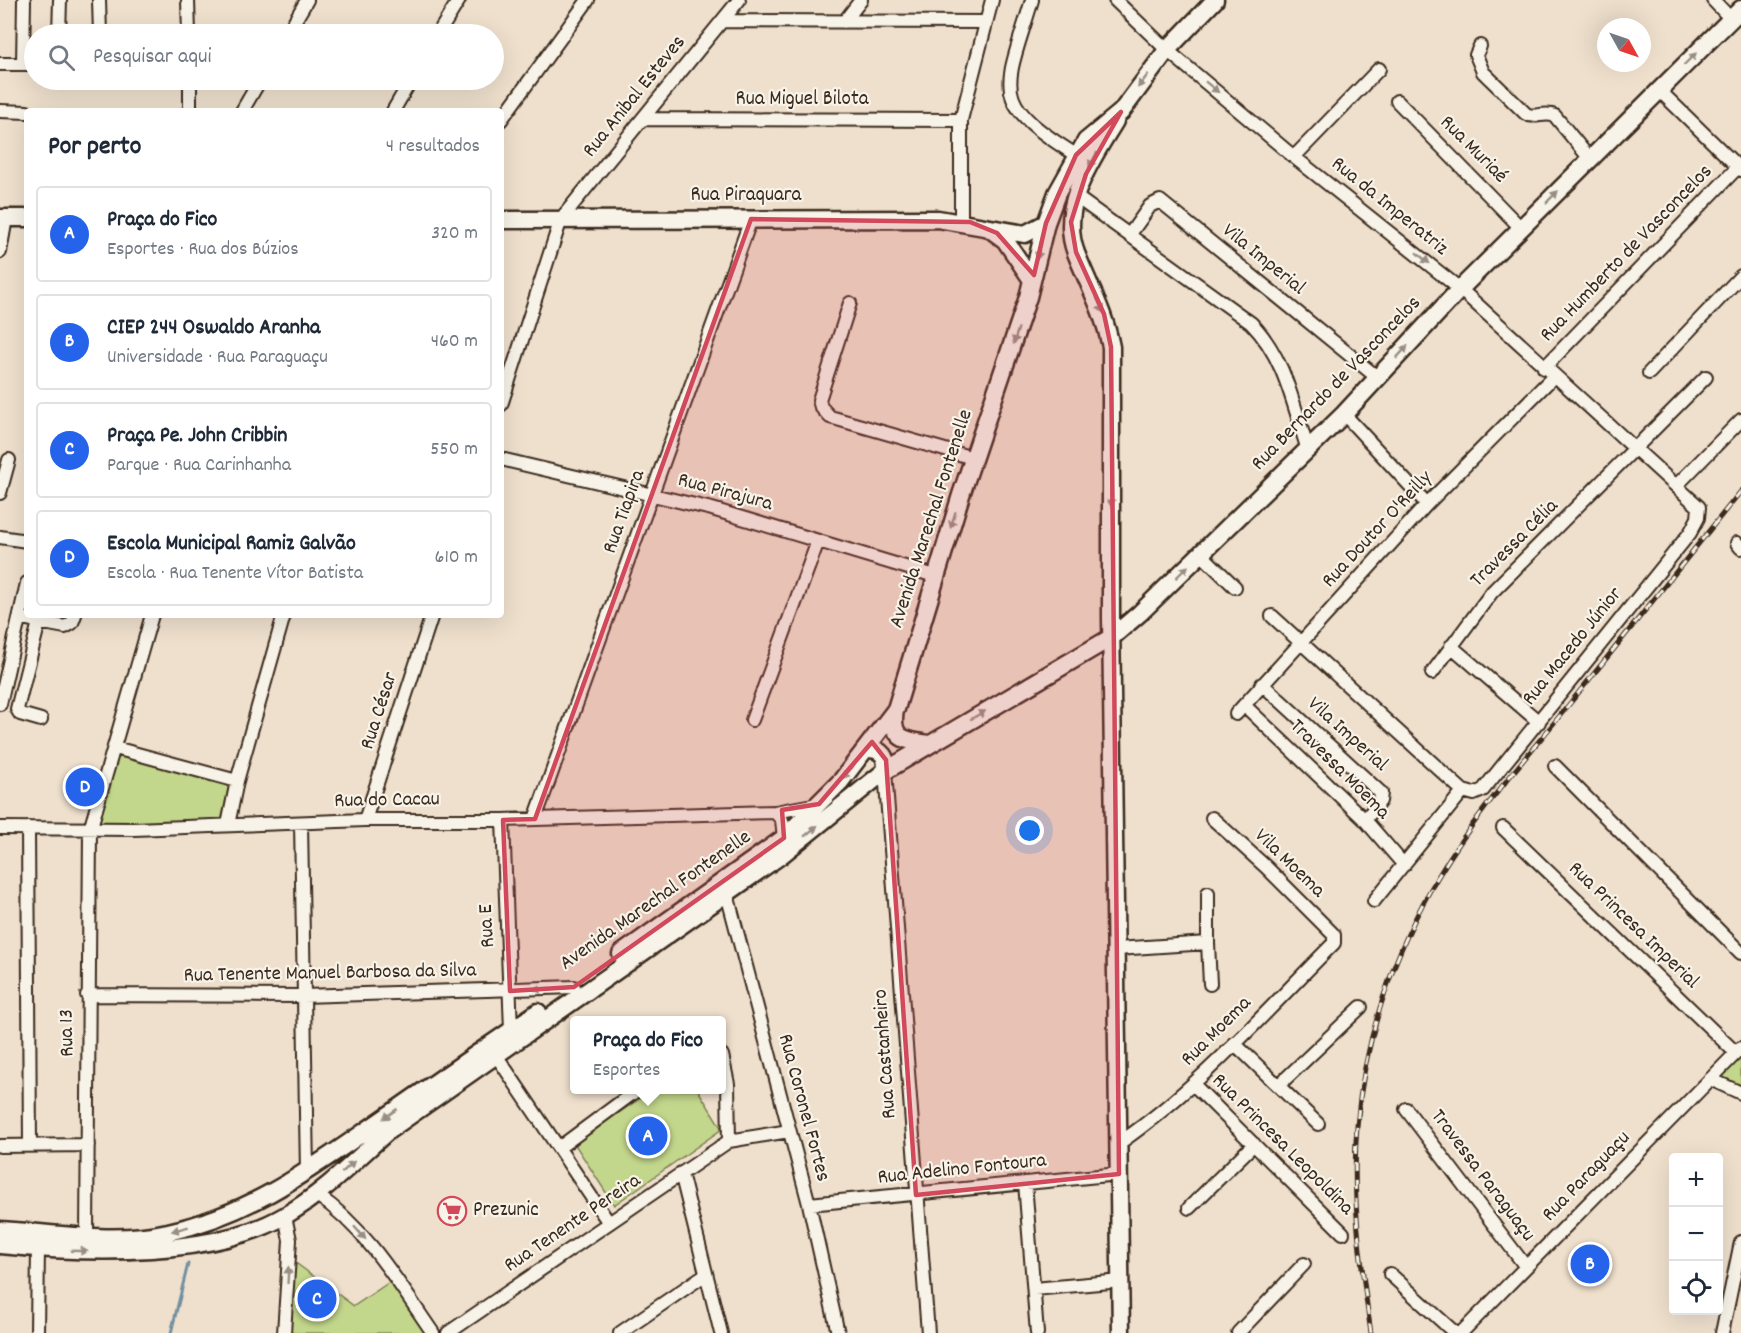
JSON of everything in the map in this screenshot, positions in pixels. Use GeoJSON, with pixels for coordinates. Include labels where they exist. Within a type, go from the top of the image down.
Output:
{"type":"FeatureCollection","features":[{"type":"Feature","properties":{"kind":"main road"},"geometry":{"type":"LineString","coordinates":[[1122,1333],[1111,600],[1111,348],[1104,314],[1076,252],[1072,234],[1074,203],[1093,158],[1120,112],[1167,50],[1215,0]]}},
{"type":"Feature","properties":{"kind":"main road","name":"Rua Bernardo de Vasconcelos"},"geometry":{"type":"LineString","coordinates":[[928,744],[1112,637],[1140,613],[1344,414],[1460,289],[1658,89],[1736,14]]}},
{"type":"Feature","properties":{"kind":"main road","name":"Avenida Marechal Fontenelle"},"geometry":{"type":"LineString","coordinates":[[0,1230],[87,1235],[167,1232],[236,1212],[307,1172],[574,987],[784,838],[819,804],[867,749],[896,709],[973,458],[1011,352],[1048,219],[1076,155],[1094,133],[1120,112]]}},
{"type":"Feature","properties":{"kind":"main road"},"geometry":{"type":"LineString","coordinates":[[3,218],[24,218]]}},
{"type":"Feature","properties":{"kind":"main road","name":"Rua Piraquara"},"geometry":{"type":"LineString","coordinates":[[504,220],[961,221],[1025,234],[1048,219]]}},
{"type":"Feature","properties":{"kind":"main road","name":"Rua Piraquara"},"geometry":{"type":"LineString","coordinates":[[989,228],[1005,240],[1032,280]]}},
{"type":"Feature","properties":{"kind":"main road"},"geometry":{"type":"LineString","coordinates":[[1111,600],[1124,613],[1140,613]]}},
{"type":"Feature","properties":{"kind":"main road"},"geometry":{"type":"LineString","coordinates":[[896,709],[893,720],[898,735],[907,741],[928,744]]}},
{"type":"Feature","properties":{"kind":"main road","name":"Avenida Marechal Fontenelle"},"geometry":{"type":"LineString","coordinates":[[0,1245],[114,1251],[160,1248],[240,1234],[285,1216],[317,1195],[388,1131],[727,894],[780,856],[885,771],[928,744]]}},
{"type":"Feature","properties":{"kind":"main road"},"geometry":{"type":"LineString","coordinates":[[867,749],[874,748],[884,755],[885,771]]}},
{"type":"Feature","properties":{"kind":"main road"},"geometry":{"type":"LineString","coordinates":[[236,1212],[269,1203],[276,1205],[285,1216]]}},
{"type":"Feature","properties":{"kind":"street"},"geometry":{"type":"LineString","coordinates":[[24,0],[26,24]]}},
{"type":"Feature","properties":{"kind":"street"},"geometry":{"type":"LineString","coordinates":[[59,24],[60,0]]}},
{"type":"Feature","properties":{"kind":"street"},"geometry":{"type":"LineString","coordinates":[[99,0],[100,24]]}},
{"type":"Feature","properties":{"kind":"street"},"geometry":{"type":"LineString","coordinates":[[188,0],[189,24]]}},
{"type":"Feature","properties":{"kind":"street"},"geometry":{"type":"LineString","coordinates":[[293,24],[307,0]]}},
{"type":"Feature","properties":{"kind":"street"},"geometry":{"type":"LineString","coordinates":[[444,24],[459,0]]}},
{"type":"Feature","properties":{"kind":"street"},"geometry":{"type":"LineString","coordinates":[[504,116],[588,0]]}},
{"type":"Feature","properties":{"kind":"street","name":"Rua Anibal Esteves"},"geometry":{"type":"LineString","coordinates":[[561,219],[739,0]]}},
{"type":"Feature","properties":{"kind":"street"},"geometry":{"type":"LineString","coordinates":[[844,22],[861,0]]}},
{"type":"Feature","properties":{"kind":"street"},"geometry":{"type":"LineString","coordinates":[[961,221],[961,120],[992,0]]}},
{"type":"Feature","properties":{"kind":"street"},"geometry":{"type":"LineString","coordinates":[[1032,0],[1010,76],[1010,94],[1024,118],[1039,132],[1076,155]]}},
{"type":"Feature","properties":{"kind":"street","name":"Rua da Imperatriz"},"geometry":{"type":"LineString","coordinates":[[1115,0],[1167,50],[1294,157],[1460,289],[1549,373],[1699,507]]}},
{"type":"Feature","properties":{"kind":"street"},"geometry":{"type":"LineString","coordinates":[[1713,0],[1736,14]]}},
{"type":"Feature","properties":{"kind":"street"},"geometry":{"type":"LineString","coordinates":[[723,21],[986,22]]}},
{"type":"Feature","properties":{"kind":"street"},"geometry":{"type":"LineString","coordinates":[[1480,46],[1476,55],[1483,72],[1529,116],[1550,113],[1555,116],[1590,159]]}},
{"type":"Feature","properties":{"kind":"street"},"geometry":{"type":"LineString","coordinates":[[0,64],[24,64]]}},
{"type":"Feature","properties":{"kind":"street"},"geometry":{"type":"LineString","coordinates":[[1294,157],[1379,69]]}},
{"type":"Feature","properties":{"kind":"street"},"geometry":{"type":"LineString","coordinates":[[1658,89],[1739,168]]}},
{"type":"Feature","properties":{"kind":"street"},"geometry":{"type":"LineString","coordinates":[[190,90],[190,108]]}},
{"type":"Feature","properties":{"kind":"street"},"geometry":{"type":"LineString","coordinates":[[244,108],[254,90]]}},
{"type":"Feature","properties":{"kind":"street"},"geometry":{"type":"LineString","coordinates":[[395,108],[405,90]]}},
{"type":"Feature","properties":{"kind":"street","name":"Rua Muriaé"},"geometry":{"type":"LineString","coordinates":[[1397,101],[1521,228]]}},
{"type":"Feature","properties":{"kind":"street"},"geometry":{"type":"LineString","coordinates":[[0,111],[24,112]]}},
{"type":"Feature","properties":{"kind":"street","name":"Rua Miguel Bilota"},"geometry":{"type":"LineString","coordinates":[[643,119],[961,120]]}},
{"type":"Feature","properties":{"kind":"street","name":"Rua Humberto de Vasconcelos"},"geometry":{"type":"LineString","coordinates":[[1549,373],[1739,168]]}},
{"type":"Feature","properties":{"kind":"street","name":"Vila Imperial"},"geometry":{"type":"LineString","coordinates":[[1130,234],[1150,206],[1160,201],[1378,378]]}},
{"type":"Feature","properties":{"kind":"street"},"geometry":{"type":"LineString","coordinates":[[1074,203],[1130,234],[1251,323],[1275,353],[1308,450]]}},
{"type":"Feature","properties":{"kind":"street"},"geometry":{"type":"LineString","coordinates":[[0,252],[3,218]]}},
{"type":"Feature","properties":{"kind":"street"},"geometry":{"type":"LineString","coordinates":[[504,396],[561,219]]}},
{"type":"Feature","properties":{"kind":"street","name":"Rua Tiapira"},"geometry":{"type":"LineString","coordinates":[[535,819],[750,219]]}},
{"type":"Feature","properties":{"kind":"street"},"geometry":{"type":"LineString","coordinates":[[1649,373],[1741,276]]}},
{"type":"Feature","properties":{"kind":"street"},"geometry":{"type":"LineString","coordinates":[[850,303],[819,399],[825,413],[830,417],[973,458]]}},
{"type":"Feature","properties":{"kind":"street","name":"Rua Doutor O'Reilly"},"geometry":{"type":"LineString","coordinates":[[1240,710],[1300,641],[1549,373]]}},
{"type":"Feature","properties":{"kind":"street"},"geometry":{"type":"LineString","coordinates":[[1634,450],[1706,377]]}},
{"type":"Feature","properties":{"kind":"street"},"geometry":{"type":"LineString","coordinates":[[1344,414],[1427,504]]}},
{"type":"Feature","properties":{"kind":"street"},"geometry":{"type":"LineString","coordinates":[[1676,486],[1741,420]]}},
{"type":"Feature","properties":{"kind":"street","name":"Travessa Célia"},"geometry":{"type":"LineString","coordinates":[[1432,674],[1492,592],[1634,450]]}},
{"type":"Feature","properties":{"kind":"street"},"geometry":{"type":"LineString","coordinates":[[0,493],[9,460]]}},
{"type":"Feature","properties":{"kind":"street","name":"Rua Pirajura"},"geometry":{"type":"LineString","coordinates":[[504,460],[653,494],[818,540],[935,576]]}},
{"type":"Feature","properties":{"kind":"street","name":"Rua Macedo Júnior"},"geometry":{"type":"LineString","coordinates":[[1463,791],[1474,794],[1483,789],[1539,722],[1690,532],[1698,518],[1699,507]]}},
{"type":"Feature","properties":{"kind":"street"},"geometry":{"type":"LineString","coordinates":[[0,537],[24,541]]}},
{"type":"Feature","properties":{"kind":"street"},"geometry":{"type":"LineString","coordinates":[[752,720],[818,540]]}},
{"type":"Feature","properties":{"kind":"street"},"geometry":{"type":"LineString","coordinates":[[1201,554],[1234,587]]}},
{"type":"Feature","properties":{"kind":"street"},"geometry":{"type":"LineString","coordinates":[[0,704],[24,598]]}},
{"type":"Feature","properties":{"kind":"street"},"geometry":{"type":"LineString","coordinates":[[1272,616],[1463,791],[1374,901]]}},
{"type":"Feature","properties":{"kind":"street"},"geometry":{"type":"LineString","coordinates":[[20,617],[65,627],[72,623],[74,618]]}},
{"type":"Feature","properties":{"kind":"street","name":"Rua 13"},"geometry":{"type":"LineString","coordinates":[[87,1235],[90,830],[151,618]]}},
{"type":"Feature","properties":{"kind":"street"},"geometry":{"type":"LineString","coordinates":[[228,825],[237,781],[283,618]]}},
{"type":"Feature","properties":{"kind":"street","name":"Rua César"},"geometry":{"type":"LineString","coordinates":[[365,820],[431,618]]}},
{"type":"Feature","properties":{"kind":"street"},"geometry":{"type":"LineString","coordinates":[[39,622],[17,709],[20,714],[41,720]]}},
{"type":"Feature","properties":{"kind":"street"},"geometry":{"type":"LineString","coordinates":[[1451,646],[1539,722]]}},
{"type":"Feature","properties":{"kind":"street","name":"Vila Imperial"},"geometry":{"type":"LineString","coordinates":[[1262,684],[1381,793],[1380,801],[1365,820]]}},
{"type":"Feature","properties":{"kind":"street","name":"Travessa Moema"},"geometry":{"type":"LineString","coordinates":[[1240,710],[1365,820],[1404,865]]}},
{"type":"Feature","properties":{"kind":"street"},"geometry":{"type":"LineString","coordinates":[[115,748],[237,781]]}},
{"type":"Feature","properties":{"kind":"street"},"geometry":{"type":"LineString","coordinates":[[1555,766],[1741,953]]}},
{"type":"Feature","properties":{"kind":"street","name":"Rua Castanheiro"},"geometry":{"type":"LineString","coordinates":[[885,771],[928,1333]]}},
{"type":"Feature","properties":{"kind":"street","name":"Rua do Cacau"},"geometry":{"type":"LineString","coordinates":[[0,828],[90,830],[365,820],[503,820],[775,812],[819,804]]}},
{"type":"Feature","properties":{"kind":"street"},"geometry":{"type":"LineString","coordinates":[[775,812],[782,820],[784,838]]}},
{"type":"Feature","properties":{"kind":"street","name":"Vila Moema"},"geometry":{"type":"LineString","coordinates":[[1212,818],[1292,891],[1335,940]]}},
{"type":"Feature","properties":{"kind":"street","name":"Rua E"},"geometry":{"type":"LineString","coordinates":[[503,820],[511,1030]]}},
{"type":"Feature","properties":{"kind":"street"},"geometry":{"type":"LineString","coordinates":[[301,823],[307,1172]]}},
{"type":"Feature","properties":{"kind":"street"},"geometry":{"type":"LineString","coordinates":[[28,828],[30,1145]]}},
{"type":"Feature","properties":{"kind":"street","name":"Rua Princesa Imperial"},"geometry":{"type":"LineString","coordinates":[[1503,828],[1738,1050]]}},
{"type":"Feature","properties":{"kind":"street"},"geometry":{"type":"LineString","coordinates":[[1208,893],[1210,984]]}},
{"type":"Feature","properties":{"kind":"street","name":"Rua Coronel Fortes"},"geometry":{"type":"LineString","coordinates":[[727,894],[808,1204],[838,1333]]}},
{"type":"Feature","properties":{"kind":"street","name":"Rua Moema"},"geometry":{"type":"LineString","coordinates":[[1118,1144],[1143,1127],[1193,1084],[1335,940]]}},
{"type":"Feature","properties":{"kind":"street"},"geometry":{"type":"LineString","coordinates":[[1116,949],[1208,943]]}},
{"type":"Feature","properties":{"kind":"street","name":"Rua Tenente Manuel Barbosa da Silva"},"geometry":{"type":"LineString","coordinates":[[87,995],[303,996],[510,991],[574,987]]}},
{"type":"Feature","properties":{"kind":"street"},"geometry":{"type":"LineString","coordinates":[[1279,1085],[1361,1007]]}},
{"type":"Feature","properties":{"kind":"street"},"geometry":{"type":"LineString","coordinates":[[1234,1042],[1318,1124]]}},
{"type":"Feature","properties":{"kind":"street","name":"Rua Paraguaçu"},"geometry":{"type":"LineString","coordinates":[[1461,1333],[1583,1211],[1738,1050]]}},
{"type":"Feature","properties":{"kind":"street"},"geometry":{"type":"LineString","coordinates":[[496,1054],[609,1223]]}},
{"type":"Feature","properties":{"kind":"street"},"geometry":{"type":"LineString","coordinates":[[726,1074],[729,1141]]}},
{"type":"Feature","properties":{"kind":"street"},"geometry":{"type":"LineString","coordinates":[[1710,1079],[1741,1093]]}},
{"type":"Feature","properties":{"kind":"street","name":"Rua Princesa Leopoldina"},"geometry":{"type":"LineString","coordinates":[[1193,1084],[1343,1233]]}},
{"type":"Feature","properties":{"kind":"street"},"geometry":{"type":"LineString","coordinates":[[560,1147],[630,1094]]}},
{"type":"Feature","properties":{"kind":"street","name":"Travessa Paraguaçu"},"geometry":{"type":"LineString","coordinates":[[1406,1109],[1526,1267]]}},
{"type":"Feature","properties":{"kind":"street","name":"Rua Tenente Pereira"},"geometry":{"type":"LineString","coordinates":[[448,1333],[729,1141],[789,1131]]}},
{"type":"Feature","properties":{"kind":"street"},"geometry":{"type":"LineString","coordinates":[[1189,1208],[1254,1144]]}},
{"type":"Feature","properties":{"kind":"street"},"geometry":{"type":"LineString","coordinates":[[0,1146],[88,1145]]}},
{"type":"Feature","properties":{"kind":"street"},"geometry":{"type":"LineString","coordinates":[[681,1173],[694,1214],[721,1333]]}},
{"type":"Feature","properties":{"kind":"street","name":"Rua Adelino Fontoura"},"geometry":{"type":"LineString","coordinates":[[808,1204],[1119,1174]]}},
{"type":"Feature","properties":{"kind":"street"},"geometry":{"type":"LineString","coordinates":[[1025,1183],[1037,1333]]}},
{"type":"Feature","properties":{"kind":"street"},"geometry":{"type":"LineString","coordinates":[[317,1195],[343,1214],[370,1244],[434,1333]]}},
{"type":"Feature","properties":{"kind":"street"},"geometry":{"type":"LineString","coordinates":[[284,1333],[290,1240],[285,1216]]}},
{"type":"Feature","properties":{"kind":"street"},"geometry":{"type":"LineString","coordinates":[[1722,1333],[1736,1297],[1741,1242]]}},
{"type":"Feature","properties":{"kind":"street"},"geometry":{"type":"LineString","coordinates":[[37,1333],[38,1248]]}},
{"type":"Feature","properties":{"kind":"street"},"geometry":{"type":"LineString","coordinates":[[1238,1333],[1304,1264]]}},
{"type":"Feature","properties":{"kind":"street"},"geometry":{"type":"LineString","coordinates":[[620,1333],[706,1274]]}},
{"type":"Feature","properties":{"kind":"street"},"geometry":{"type":"LineString","coordinates":[[1390,1274],[1455,1333]]}},
{"type":"Feature","properties":{"kind":"street"},"geometry":{"type":"LineString","coordinates":[[1034,1289],[1120,1281]]}},
{"type":"Feature","properties":{"kind":"highlighted area"},"geometry":{"type":"Polygon","coordinates":[[[1121,112],[1086,174],[1071,222],[1076,252],[1104,314],[1111,347],[1119,1174],[916,1195],[886,760],[872,742],[819,804],[782,810],[784,838],[574,987],[510,991],[503,820],[535,819],[751,219],[970,222],[997,233],[1034,275],[1046,223],[1076,155],[1121,112]]]}},
{"type":"Feature","properties":{"kind":"green space"},"geometry":{"type":"Polygon","coordinates":[[[119,754],[229,785],[221,822],[97,825],[119,754]]]}},
{"type":"Feature","properties":{"kind":"green space"},"geometry":{"type":"Polygon","coordinates":[[[1741,1053],[1741,1088],[1717,1077],[1741,1053]]]}},
{"type":"Feature","properties":{"kind":"green space"},"geometry":{"type":"Polygon","coordinates":[[[647,1094],[700,1094],[722,1129],[614,1205],[574,1143],[647,1094]]]}},
{"type":"Feature","properties":{"kind":"green space"},"geometry":{"type":"Polygon","coordinates":[[[293,1261],[354,1306],[391,1281],[430,1333],[288,1333],[293,1261]]]}},
{"type":"Feature","properties":{"kind":"waterway"},"geometry":{"type":"LineString","coordinates":[[171,1333],[188,1264]]}},
{"type":"Feature","properties":{"kind":"railway"},"geometry":{"type":"LineString","coordinates":[[1371,1333],[1356,1204],[1357,1126],[1366,1061],[1374,1028],[1395,964],[1408,934],[1453,852],[1485,808],[1741,491]]}},
{"type":"Feature","properties":{"kind":"place","name":"Escola Municipal Ramiz Galvão"},"geometry":{"type":"Point","coordinates":[85,787]}},
{"type":"Feature","properties":{"kind":"place","name":"Praça do Fico"},"geometry":{"type":"Point","coordinates":[648,1136]}},
{"type":"Feature","properties":{"kind":"place","name":"Prezunic"},"geometry":{"type":"Point","coordinates":[452,1211]}},
{"type":"Feature","properties":{"kind":"place","name":"CIEP 244 Oswaldo Aranha"},"geometry":{"type":"Point","coordinates":[1590,1264]}},
{"type":"Feature","properties":{"kind":"place","name":"Praça Pe. John Cribbin"},"geometry":{"type":"Point","coordinates":[317,1299]}}]}
